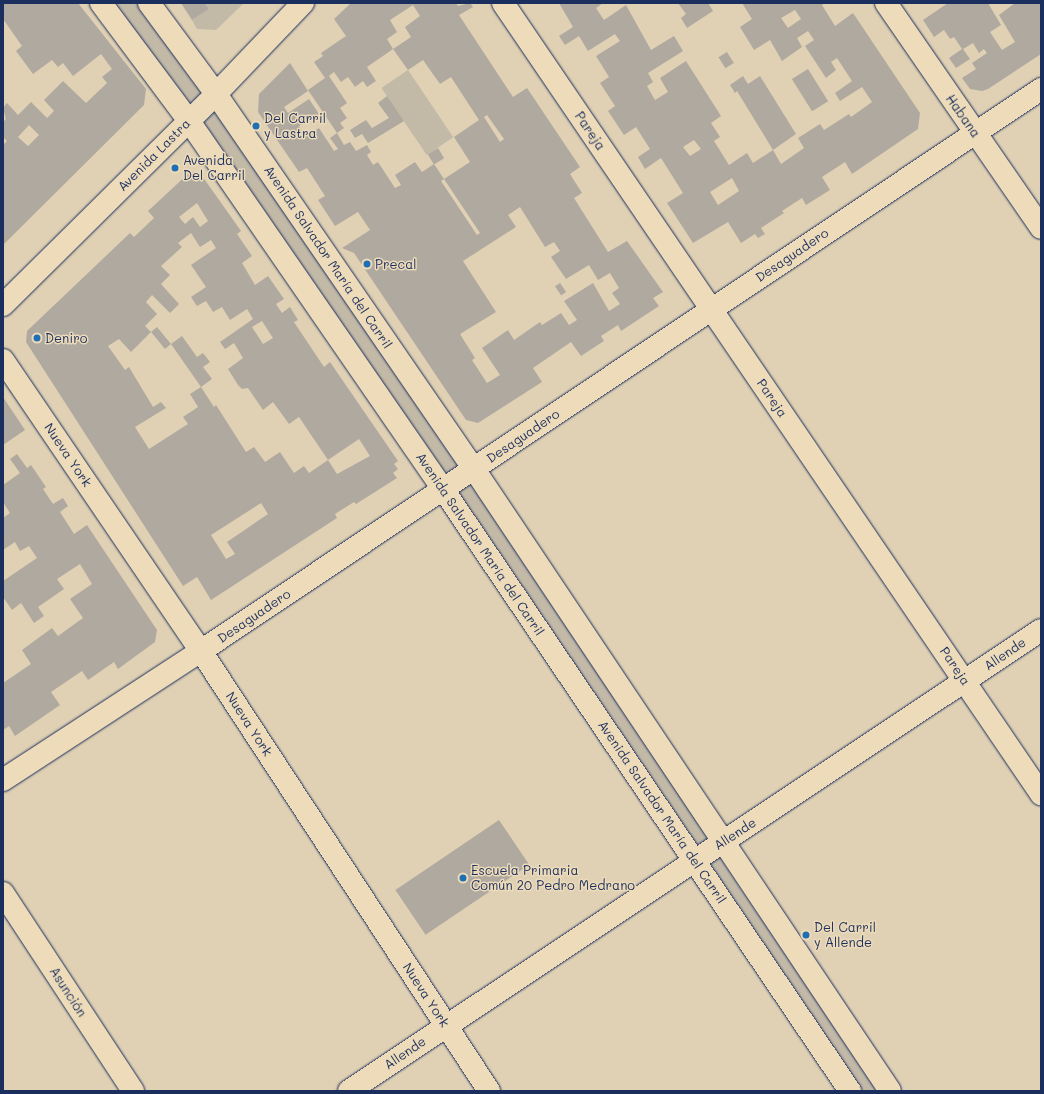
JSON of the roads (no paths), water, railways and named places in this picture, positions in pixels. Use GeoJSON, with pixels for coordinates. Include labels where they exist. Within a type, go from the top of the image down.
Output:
{"type":"FeatureCollection","features":[{"type":"Feature","properties":{"kind":"street","name":"Avenida Salvador María del Carril"},"geometry":{"type":"LineString","coordinates":[[101,3],[189,121],[443,488],[850,1091]]}},
{"type":"Feature","properties":{"kind":"street","name":"Avenida Salvador María del Carril"},"geometry":{"type":"LineString","coordinates":[[149,3],[216,94],[474,469],[725,841],[890,1091]]}},
{"type":"Feature","properties":{"kind":"street","name":"Avenida Lastra"},"geometry":{"type":"LineString","coordinates":[[3,305],[216,94],[303,3]]}},
{"type":"Feature","properties":{"kind":"street","name":"Pareja"},"geometry":{"type":"LineString","coordinates":[[503,3],[1041,794]]}},
{"type":"Feature","properties":{"kind":"street","name":"Habana"},"geometry":{"type":"LineString","coordinates":[[886,3],[1041,228]]}},
{"type":"Feature","properties":{"kind":"street","name":"Desaguadero"},"geometry":{"type":"LineString","coordinates":[[3,780],[202,651],[443,488],[474,469],[1041,89]]}},
{"type":"Feature","properties":{"kind":"street","name":"Nueva York"},"geometry":{"type":"LineString","coordinates":[[3,360],[202,651],[489,1091]]}},
{"type":"Feature","properties":{"kind":"street","name":"Allende"},"geometry":{"type":"LineString","coordinates":[[349,1091],[1041,630]]}},
{"type":"Feature","properties":{"kind":"street","name":"Asunción"},"geometry":{"type":"LineString","coordinates":[[3,893],[133,1091]]}},
{"type":"Feature","properties":{"kind":"place","name":"Del Carril y Lastra"},"geometry":{"type":"Point","coordinates":[256,126]}},
{"type":"Feature","properties":{"kind":"place","name":"Avenida Del Carril"},"geometry":{"type":"Point","coordinates":[175,168]}},
{"type":"Feature","properties":{"kind":"place","name":"Precal"},"geometry":{"type":"Point","coordinates":[367,264]}},
{"type":"Feature","properties":{"kind":"place","name":"Deniro"},"geometry":{"type":"Point","coordinates":[37,338]}},
{"type":"Feature","properties":{"kind":"place","name":"Escuela Primaria Común 20 Pedro Medrano"},"geometry":{"type":"Point","coordinates":[463,878]}},
{"type":"Feature","properties":{"kind":"place","name":"Del Carril y Allende"},"geometry":{"type":"Point","coordinates":[806,935]}}]}
